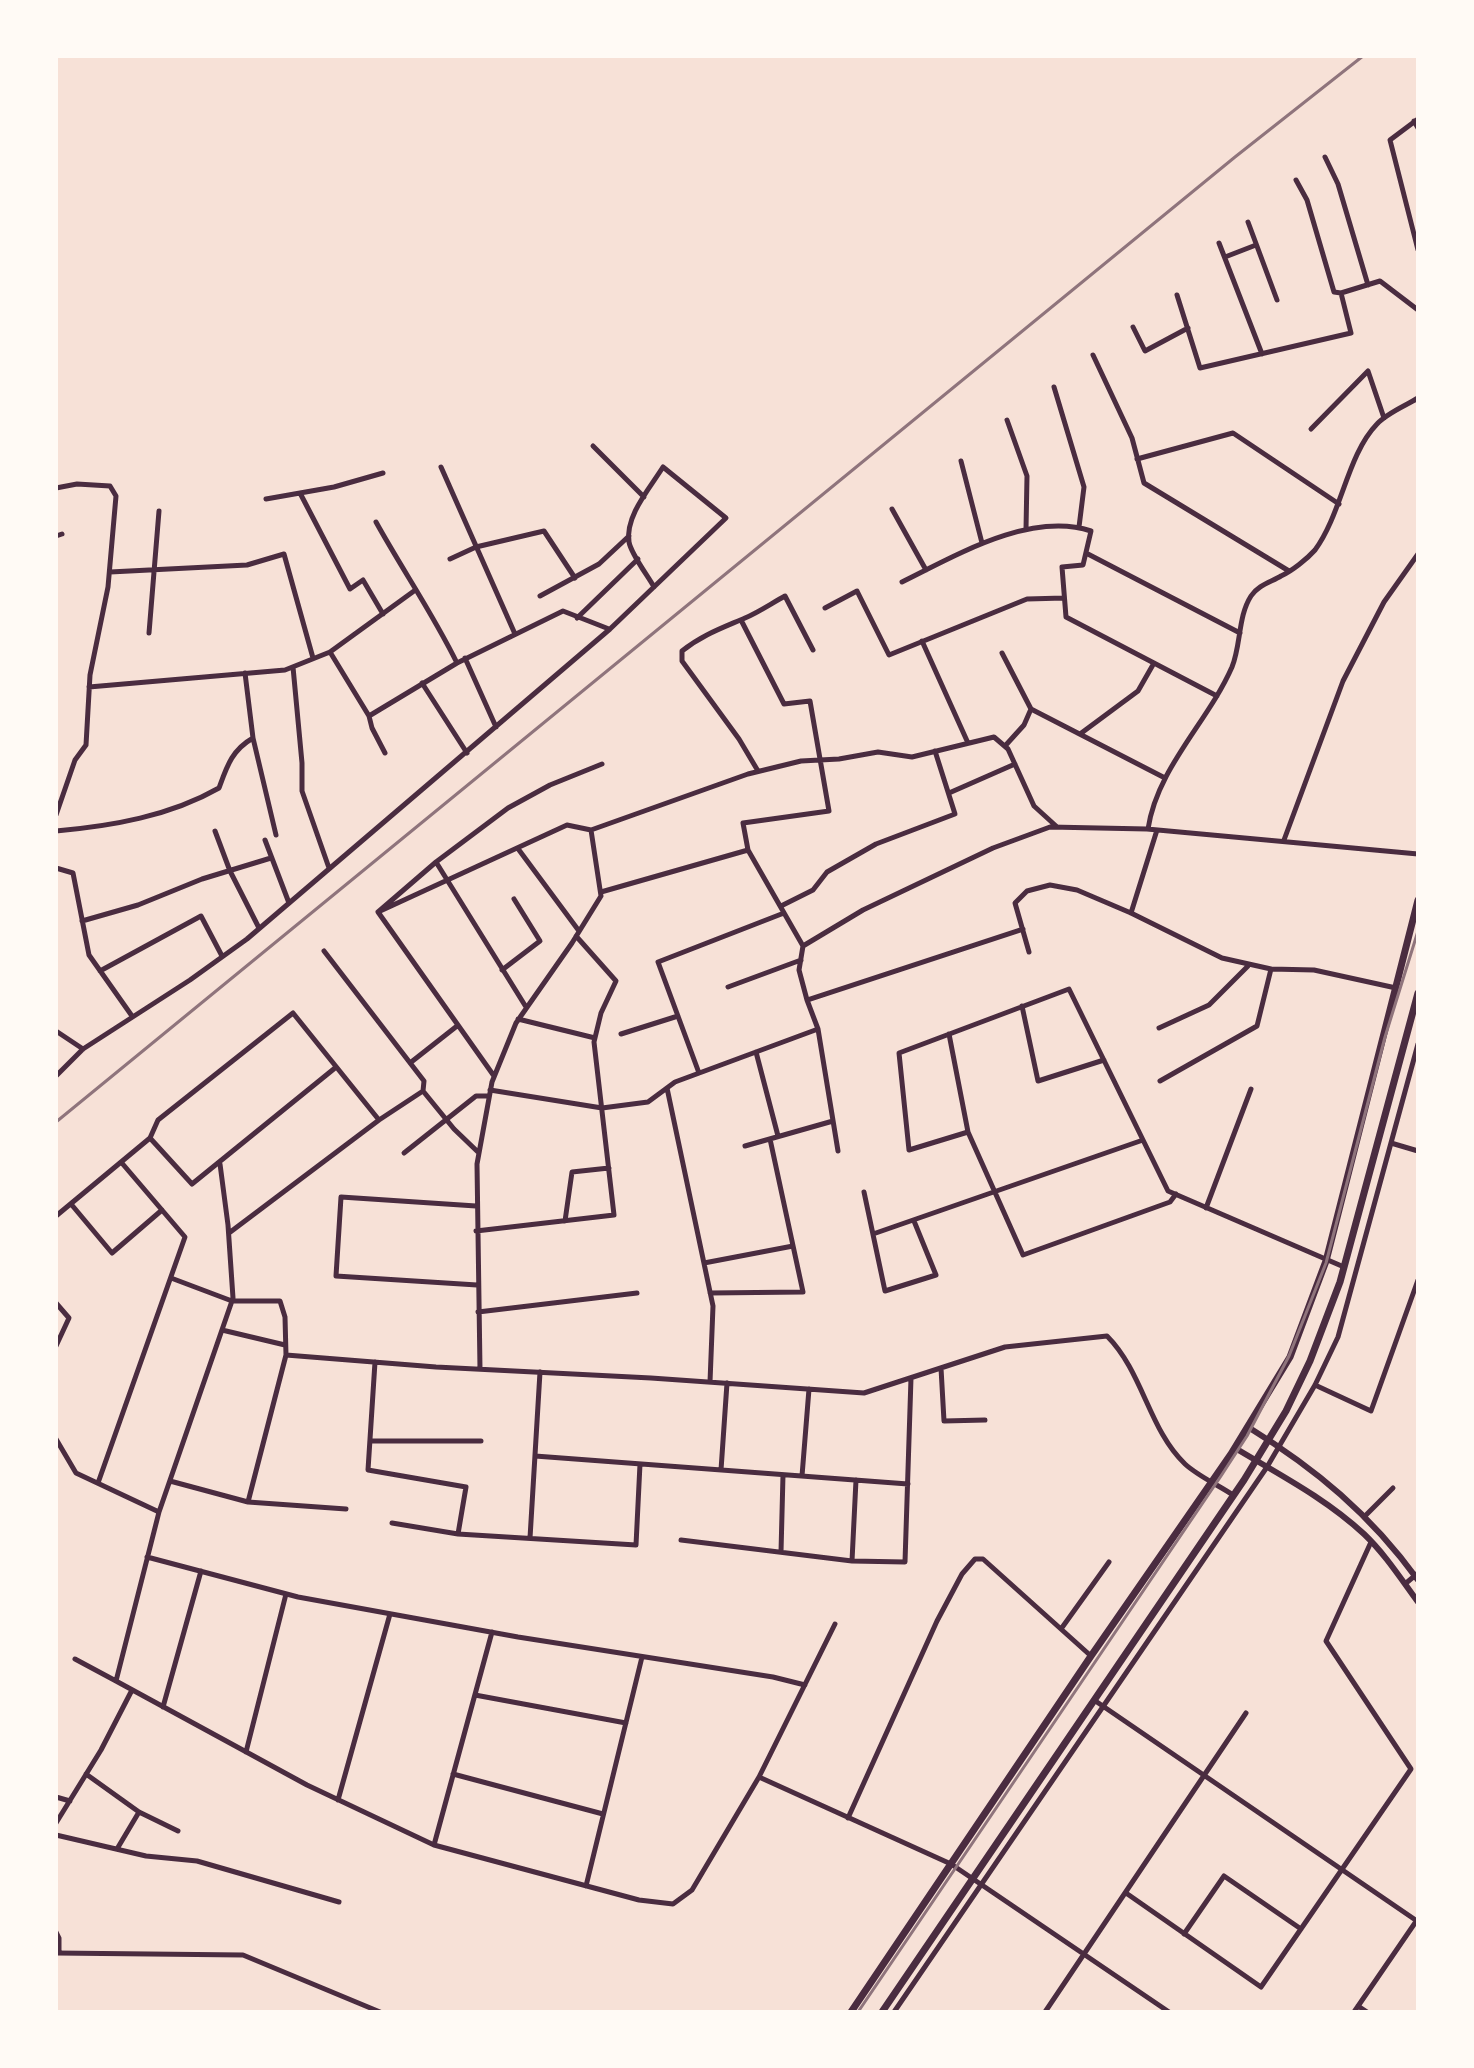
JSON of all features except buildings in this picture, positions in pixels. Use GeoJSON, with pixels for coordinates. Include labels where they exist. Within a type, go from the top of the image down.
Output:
{"type":"FeatureCollection","features":[{"type":"Feature","properties":{"kind":"main road"},"geometry":{"type":"LineString","coordinates":[[851,2012],[1235,1448],[1290,1357],[1326,1261],[1416,919],[1418,900]]}},
{"type":"Feature","properties":{"kind":"main road"},"geometry":{"type":"LineString","coordinates":[[882,2012],[1256,1461],[1286,1411],[1310,1361],[1344,1267],[1418,993]]}},
{"type":"Feature","properties":{"kind":"street"},"geometry":{"type":"LineString","coordinates":[[1418,128],[1416,120],[1390,140],[1418,250]]}},
{"type":"Feature","properties":{"kind":"street"},"geometry":{"type":"LineString","coordinates":[[1325,157],[1338,184],[1368,285]]}},
{"type":"Feature","properties":{"kind":"street"},"geometry":{"type":"LineString","coordinates":[[1296,180],[1307,200],[1334,292],[1341,293],[1380,281],[1418,310]]}},
{"type":"Feature","properties":{"kind":"street"},"geometry":{"type":"LineString","coordinates":[[1248,222],[1277,300]]}},
{"type":"Feature","properties":{"kind":"street"},"geometry":{"type":"LineString","coordinates":[[1219,243],[1262,354]]}},
{"type":"Feature","properties":{"kind":"street"},"geometry":{"type":"LineString","coordinates":[[1225,257],[1256,245]]}},
{"type":"Feature","properties":{"kind":"street"},"geometry":{"type":"LineString","coordinates":[[1177,295],[1200,368],[1351,333],[1341,293]]}},
{"type":"Feature","properties":{"kind":"street"},"geometry":{"type":"LineString","coordinates":[[1133,327],[1145,351],[1188,328]]}},
{"type":"Feature","properties":{"kind":"street"},"geometry":{"type":"LineString","coordinates":[[1093,355],[1132,438],[1144,483],[1289,571]]}},
{"type":"Feature","properties":{"kind":"street"},"geometry":{"type":"LineString","coordinates":[[1311,429],[1368,371],[1384,418]]}},
{"type":"Feature","properties":{"kind":"street"},"geometry":{"type":"LineString","coordinates":[[1054,387],[1084,487],[1079,527]]}},
{"type":"Feature","properties":{"kind":"street"},"geometry":{"type":"LineString","coordinates":[[1147,829],[1150,810],[1165,778],[1217,696],[1233,664],[1251,596],[1262,585],[1289,571],[1313,552],[1339,504],[1366,437],[1384,418],[1418,398]]}},
{"type":"Feature","properties":{"kind":"street"},"geometry":{"type":"LineString","coordinates":[[1007,420],[1027,476],[1026,529]]}},
{"type":"Feature","properties":{"kind":"street"},"geometry":{"type":"LineString","coordinates":[[1137,459],[1233,433],[1339,504]]}},
{"type":"Feature","properties":{"kind":"street"},"geometry":{"type":"LineString","coordinates":[[593,446],[644,497]]}},
{"type":"Feature","properties":{"kind":"street"},"geometry":{"type":"LineString","coordinates":[[961,461],[982,543]]}},
{"type":"Feature","properties":{"kind":"street"},"geometry":{"type":"LineString","coordinates":[[441,467],[515,634]]}},
{"type":"Feature","properties":{"kind":"street"},"geometry":{"type":"LineString","coordinates":[[56,1076],[83,1049],[190,980],[330,869],[610,629],[654,587],[726,518],[663,467],[632,522],[629,543],[654,587]]}},
{"type":"Feature","properties":{"kind":"street"},"geometry":{"type":"LineString","coordinates":[[266,499],[383,473]]}},
{"type":"Feature","properties":{"kind":"street"},"geometry":{"type":"LineString","coordinates":[[56,488],[77,484],[110,486],[114,490],[116,510],[110,572],[89,687],[86,745],[75,760],[58,801],[56,815]]}},
{"type":"Feature","properties":{"kind":"street"},"geometry":{"type":"LineString","coordinates":[[300,493],[350,589],[363,580],[383,614]]}},
{"type":"Feature","properties":{"kind":"street"},"geometry":{"type":"LineString","coordinates":[[892,509],[926,570]]}},
{"type":"Feature","properties":{"kind":"street"},"geometry":{"type":"LineString","coordinates":[[149,633],[159,511]]}},
{"type":"Feature","properties":{"kind":"street"},"geometry":{"type":"LineString","coordinates":[[376,522],[457,663]]}},
{"type":"Feature","properties":{"kind":"street"},"geometry":{"type":"LineString","coordinates":[[902,582],[982,543],[1026,529],[1079,527],[1091,531],[1083,565],[1062,567],[1066,617],[1217,696]]}},
{"type":"Feature","properties":{"kind":"street"},"geometry":{"type":"LineString","coordinates":[[450,559],[476,547],[544,531],[575,578]]}},
{"type":"Feature","properties":{"kind":"street"},"geometry":{"type":"LineString","coordinates":[[540,596],[599,564],[630,536]]}},
{"type":"Feature","properties":{"kind":"street"},"geometry":{"type":"LineString","coordinates":[[1086,553],[1240,633]]}},
{"type":"Feature","properties":{"kind":"street"},"geometry":{"type":"LineString","coordinates":[[110,572],[247,565],[284,554],[313,658]]}},
{"type":"Feature","properties":{"kind":"street"},"geometry":{"type":"LineString","coordinates":[[1284,840],[1343,681],[1384,602],[1418,554]]}},
{"type":"Feature","properties":{"kind":"street"},"geometry":{"type":"LineString","coordinates":[[577,618],[638,559]]}},
{"type":"Feature","properties":{"kind":"street"},"geometry":{"type":"LineString","coordinates":[[89,687],[285,670],[330,652],[414,591]]}},
{"type":"Feature","properties":{"kind":"street"},"geometry":{"type":"LineString","coordinates":[[825,608],[857,591],[889,655],[1027,599],[1064,598]]}},
{"type":"Feature","properties":{"kind":"street"},"geometry":{"type":"LineString","coordinates":[[758,771],[739,739],[682,661],[682,651],[699,638],[785,596],[813,650]]}},
{"type":"Feature","properties":{"kind":"street"},"geometry":{"type":"LineString","coordinates":[[369,716],[465,658],[563,611],[610,629]]}},
{"type":"Feature","properties":{"kind":"street"},"geometry":{"type":"LineString","coordinates":[[741,620],[784,704],[810,701],[821,760],[829,811],[743,823],[748,850],[803,946],[799,970],[818,1029],[838,1151]]}},
{"type":"Feature","properties":{"kind":"street"},"geometry":{"type":"LineString","coordinates":[[922,641],[968,743]]}},
{"type":"Feature","properties":{"kind":"street"},"geometry":{"type":"LineString","coordinates":[[330,652],[369,716],[385,753]]}},
{"type":"Feature","properties":{"kind":"street"},"geometry":{"type":"LineString","coordinates":[[1002,653],[1031,709],[1165,778]]}},
{"type":"Feature","properties":{"kind":"street"},"geometry":{"type":"LineString","coordinates":[[465,658],[496,727]]}},
{"type":"Feature","properties":{"kind":"street"},"geometry":{"type":"LineString","coordinates":[[1080,734],[1138,691],[1154,663]]}},
{"type":"Feature","properties":{"kind":"street"},"geometry":{"type":"LineString","coordinates":[[293,667],[302,791],[330,869]]}},
{"type":"Feature","properties":{"kind":"street"},"geometry":{"type":"LineString","coordinates":[[245,673],[253,738],[276,835]]}},
{"type":"Feature","properties":{"kind":"street"},"geometry":{"type":"LineString","coordinates":[[422,683],[467,753]]}},
{"type":"Feature","properties":{"kind":"street"},"geometry":{"type":"LineString","coordinates":[[1005,746],[1024,725],[1031,709]]}},
{"type":"Feature","properties":{"kind":"street"},"geometry":{"type":"LineString","coordinates":[[378,912],[519,850],[567,825],[591,830],[758,771],[801,761],[878,752],[912,757],[994,737],[1005,746],[1034,806],[1057,827]]}},
{"type":"Feature","properties":{"kind":"street"},"geometry":{"type":"LineString","coordinates":[[56,831],[134,819],[195,802],[219,788],[230,757],[240,745],[253,738]]}},
{"type":"Feature","properties":{"kind":"street"},"geometry":{"type":"LineString","coordinates":[[781,906],[813,890],[827,872],[876,844],[955,814],[935,751]]}},
{"type":"Feature","properties":{"kind":"street"},"geometry":{"type":"LineString","coordinates":[[378,912],[436,862],[508,808],[550,785],[602,764]]}},
{"type":"Feature","properties":{"kind":"street"},"geometry":{"type":"LineString","coordinates":[[949,793],[1015,764]]}},
{"type":"Feature","properties":{"kind":"street"},"geometry":{"type":"LineString","coordinates":[[803,946],[863,910],[993,848],[1050,827],[1147,829],[1418,854]]}},
{"type":"Feature","properties":{"kind":"street"},"geometry":{"type":"LineString","coordinates":[[480,1369],[476,1206],[479,1153],[490,1093],[518,1019],[601,896],[591,830]]}},
{"type":"Feature","properties":{"kind":"street"},"geometry":{"type":"LineString","coordinates":[[1131,913],[1157,830]]}},
{"type":"Feature","properties":{"kind":"street"},"geometry":{"type":"LineString","coordinates":[[215,831],[230,871],[259,928]]}},
{"type":"Feature","properties":{"kind":"street"},"geometry":{"type":"LineString","coordinates":[[265,840],[289,903]]}},
{"type":"Feature","properties":{"kind":"street"},"geometry":{"type":"LineString","coordinates":[[476,1231],[614,1215],[595,1038],[601,1013],[616,981],[578,934],[519,850]]}},
{"type":"Feature","properties":{"kind":"street"},"geometry":{"type":"LineString","coordinates":[[601,892],[748,850]]}},
{"type":"Feature","properties":{"kind":"street"},"geometry":{"type":"LineString","coordinates":[[82,921],[138,905],[202,879],[271,858]]}},
{"type":"Feature","properties":{"kind":"street"},"geometry":{"type":"LineString","coordinates":[[436,862],[526,1007]]}},
{"type":"Feature","properties":{"kind":"street"},"geometry":{"type":"LineString","coordinates":[[56,868],[73,873],[89,955],[132,1016]]}},
{"type":"Feature","properties":{"kind":"street"},"geometry":{"type":"LineString","coordinates":[[1029,952],[1015,903],[1027,891],[1050,885],[1077,890],[1222,958],[1248,966],[1314,970],[1396,988]]}},
{"type":"Feature","properties":{"kind":"street"},"geometry":{"type":"LineString","coordinates":[[502,970],[540,941],[514,899]]}},
{"type":"Feature","properties":{"kind":"street"},"geometry":{"type":"LineString","coordinates":[[378,912],[494,1076]]}},
{"type":"Feature","properties":{"kind":"street"},"geometry":{"type":"LineString","coordinates":[[699,1073],[658,962],[784,913]]}},
{"type":"Feature","properties":{"kind":"street"},"geometry":{"type":"LineString","coordinates":[[100,971],[201,916],[222,956]]}},
{"type":"Feature","properties":{"kind":"street"},"geometry":{"type":"LineString","coordinates":[[807,1000],[1023,929]]}},
{"type":"Feature","properties":{"kind":"street"},"geometry":{"type":"LineString","coordinates":[[324,951],[424,1081],[423,1091],[479,1153]]}},
{"type":"Feature","properties":{"kind":"street"},"geometry":{"type":"LineString","coordinates":[[728,987],[801,960]]}},
{"type":"Feature","properties":{"kind":"street"},"geometry":{"type":"LineString","coordinates":[[1159,1028],[1209,1005],[1248,966]]}},
{"type":"Feature","properties":{"kind":"street"},"geometry":{"type":"LineString","coordinates":[[1160,1081],[1257,1026],[1271,969]]}},
{"type":"Feature","properties":{"kind":"street"},"geometry":{"type":"LineString","coordinates":[[968,1132],[909,1150],[899,1053],[1069,989],[1168,1191],[1344,1267]]}},
{"type":"Feature","properties":{"kind":"street"},"geometry":{"type":"LineString","coordinates":[[1022,1006],[1038,1081],[1104,1060]]}},
{"type":"Feature","properties":{"kind":"street"},"geometry":{"type":"LineString","coordinates":[[56,1216],[150,1138],[158,1120],[293,1013],[379,1120]]}},
{"type":"Feature","properties":{"kind":"street"},"geometry":{"type":"LineString","coordinates":[[621,1034],[678,1016]]}},
{"type":"Feature","properties":{"kind":"street"},"geometry":{"type":"LineString","coordinates":[[518,1019],[595,1038]]}},
{"type":"Feature","properties":{"kind":"street"},"geometry":{"type":"LineString","coordinates":[[410,1063],[457,1026]]}},
{"type":"Feature","properties":{"kind":"street"},"geometry":{"type":"LineString","coordinates":[[404,1153],[476,1096],[490,1093],[602,1108],[648,1102],[667,1088],[699,1073],[818,1029]]}},
{"type":"Feature","properties":{"kind":"street"},"geometry":{"type":"LineString","coordinates":[[56,1031],[83,1049]]}},
{"type":"Feature","properties":{"kind":"street"},"geometry":{"type":"LineString","coordinates":[[949,1034],[968,1132],[1023,1255],[1170,1202],[1176,1194]]}},
{"type":"Feature","properties":{"kind":"street"},"geometry":{"type":"LineString","coordinates":[[894,2012],[1267,1467],[1315,1385],[1338,1337],[1418,1044]]}},
{"type":"Feature","properties":{"kind":"street"},"geometry":{"type":"LineString","coordinates":[[756,1052],[778,1136]]}},
{"type":"Feature","properties":{"kind":"street"},"geometry":{"type":"LineString","coordinates":[[150,1138],[192,1184],[335,1068]]}},
{"type":"Feature","properties":{"kind":"street"},"geometry":{"type":"LineString","coordinates":[[667,1088],[713,1306],[710,1382]]}},
{"type":"Feature","properties":{"kind":"street"},"geometry":{"type":"LineString","coordinates":[[1206,1208],[1251,1089]]}},
{"type":"Feature","properties":{"kind":"street"},"geometry":{"type":"LineString","coordinates":[[228,1234],[379,1120],[423,1091]]}},
{"type":"Feature","properties":{"kind":"street"},"geometry":{"type":"LineString","coordinates":[[745,1146],[833,1121]]}},
{"type":"Feature","properties":{"kind":"street"},"geometry":{"type":"LineString","coordinates":[[710,1293],[803,1292],[770,1139]]}},
{"type":"Feature","properties":{"kind":"street"},"geometry":{"type":"LineString","coordinates":[[873,1234],[1143,1140]]}},
{"type":"Feature","properties":{"kind":"street"},"geometry":{"type":"LineString","coordinates":[[1391,1143],[1418,1151]]}},
{"type":"Feature","properties":{"kind":"street"},"geometry":{"type":"LineString","coordinates":[[98,1483],[185,1237],[121,1162]]}},
{"type":"Feature","properties":{"kind":"street"},"geometry":{"type":"LineString","coordinates":[[116,1681],[159,1512],[232,1301],[220,1164]]}},
{"type":"Feature","properties":{"kind":"street"},"geometry":{"type":"LineString","coordinates":[[565,1221],[572,1172],[609,1168]]}},
{"type":"Feature","properties":{"kind":"street"},"geometry":{"type":"LineString","coordinates":[[864,1192],[885,1291],[936,1275],[914,1221]]}},
{"type":"Feature","properties":{"kind":"street"},"geometry":{"type":"LineString","coordinates":[[476,1206],[341,1197],[336,1276],[477,1285]]}},
{"type":"Feature","properties":{"kind":"street"},"geometry":{"type":"LineString","coordinates":[[71,1204],[112,1253],[162,1210]]}},
{"type":"Feature","properties":{"kind":"street"},"geometry":{"type":"LineString","coordinates":[[703,1263],[793,1246]]}},
{"type":"Feature","properties":{"kind":"street"},"geometry":{"type":"LineString","coordinates":[[171,1278],[232,1301],[280,1301],[285,1317],[286,1355],[248,1502]]}},
{"type":"Feature","properties":{"kind":"street"},"geometry":{"type":"LineString","coordinates":[[1315,1385],[1371,1411],[1418,1280]]}},
{"type":"Feature","properties":{"kind":"street"},"geometry":{"type":"LineString","coordinates":[[478,1312],[637,1293]]}},
{"type":"Feature","properties":{"kind":"street"},"geometry":{"type":"LineString","coordinates":[[56,1303],[69,1318],[56,1346]]}},
{"type":"Feature","properties":{"kind":"street"},"geometry":{"type":"LineString","coordinates":[[222,1330],[285,1345]]}},
{"type":"Feature","properties":{"kind":"street"},"geometry":{"type":"LineString","coordinates":[[286,1355],[864,1393],[1005,1347],[1107,1336],[1117,1346],[1161,1430],[1185,1464],[1233,1495]]}},
{"type":"Feature","properties":{"kind":"street"},"geometry":{"type":"LineString","coordinates":[[375,1362],[368,1470],[466,1487],[458,1534]]}},
{"type":"Feature","properties":{"kind":"street"},"geometry":{"type":"LineString","coordinates":[[941,1368],[944,1421],[985,1420]]}},
{"type":"Feature","properties":{"kind":"street"},"geometry":{"type":"LineString","coordinates":[[530,1538],[540,1372]]}},
{"type":"Feature","properties":{"kind":"street"},"geometry":{"type":"LineString","coordinates":[[681,1540],[852,1561],[905,1562],[911,1378]]}},
{"type":"Feature","properties":{"kind":"street"},"geometry":{"type":"LineString","coordinates":[[721,1470],[727,1383]]}},
{"type":"Feature","properties":{"kind":"street"},"geometry":{"type":"LineString","coordinates":[[802,1476],[809,1389]]}},
{"type":"Feature","properties":{"kind":"street"},"geometry":{"type":"LineString","coordinates":[[1248,1427],[1333,1486],[1394,1547],[1417,1576],[1405,1584]]}},
{"type":"Feature","properties":{"kind":"street"},"geometry":{"type":"LineString","coordinates":[[56,1439],[76,1473],[159,1512]]}},
{"type":"Feature","properties":{"kind":"street"},"geometry":{"type":"LineString","coordinates":[[370,1441],[481,1441]]}},
{"type":"Feature","properties":{"kind":"street"},"geometry":{"type":"LineString","coordinates":[[1235,1448],[1328,1504],[1371,1542],[1418,1602]]}},
{"type":"Feature","properties":{"kind":"street"},"geometry":{"type":"LineString","coordinates":[[535,1456],[908,1484]]}},
{"type":"Feature","properties":{"kind":"street"},"geometry":{"type":"LineString","coordinates":[[392,1523],[458,1534],[636,1545],[640,1464]]}},
{"type":"Feature","properties":{"kind":"street"},"geometry":{"type":"LineString","coordinates":[[781,1552],[783,1475]]}},
{"type":"Feature","properties":{"kind":"street"},"geometry":{"type":"LineString","coordinates":[[852,1561],[856,1480]]}},
{"type":"Feature","properties":{"kind":"street"},"geometry":{"type":"LineString","coordinates":[[170,1481],[248,1502],[346,1509]]}},
{"type":"Feature","properties":{"kind":"street"},"geometry":{"type":"LineString","coordinates":[[1364,1517],[1393,1488]]}},
{"type":"Feature","properties":{"kind":"street"},"geometry":{"type":"LineString","coordinates":[[1126,1893],[1261,1987],[1411,1769],[1326,1641],[1371,1542]]}},
{"type":"Feature","properties":{"kind":"street"},"geometry":{"type":"LineString","coordinates":[[147,1557],[286,1594],[805,1685]]}},
{"type":"Feature","properties":{"kind":"street"},"geometry":{"type":"LineString","coordinates":[[848,1818],[937,1621],[962,1574],[975,1559],[983,1559],[1091,1656]]}},
{"type":"Feature","properties":{"kind":"street"},"geometry":{"type":"LineString","coordinates":[[1061,1629],[1109,1562]]}},
{"type":"Feature","properties":{"kind":"street"},"geometry":{"type":"LineString","coordinates":[[163,1707],[201,1571]]}},
{"type":"Feature","properties":{"kind":"street"},"geometry":{"type":"LineString","coordinates":[[246,1752],[286,1594]]}},
{"type":"Feature","properties":{"kind":"street"},"geometry":{"type":"LineString","coordinates":[[338,1800],[390,1614]]}},
{"type":"Feature","properties":{"kind":"street"},"geometry":{"type":"LineString","coordinates":[[75,1659],[338,1800],[434,1845],[639,1900],[673,1904],[692,1890],[759,1777],[835,1624]]}},
{"type":"Feature","properties":{"kind":"street"},"geometry":{"type":"LineString","coordinates":[[434,1845],[492,1632]]}},
{"type":"Feature","properties":{"kind":"street"},"geometry":{"type":"LineString","coordinates":[[586,1886],[642,1657]]}},
{"type":"Feature","properties":{"kind":"street"},"geometry":{"type":"LineString","coordinates":[[56,1823],[132,1690]]}},
{"type":"Feature","properties":{"kind":"street"},"geometry":{"type":"LineString","coordinates":[[475,1695],[626,1723]]}},
{"type":"Feature","properties":{"kind":"street"},"geometry":{"type":"LineString","coordinates":[[1094,1699],[1417,1920],[1356,2009],[1367,2012]]}},
{"type":"Feature","properties":{"kind":"street"},"geometry":{"type":"LineString","coordinates":[[1045,2012],[1246,1713]]}},
{"type":"Feature","properties":{"kind":"street"},"geometry":{"type":"LineString","coordinates":[[86,1774],[139,1812],[178,1831]]}},
{"type":"Feature","properties":{"kind":"street"},"geometry":{"type":"LineString","coordinates":[[453,1774],[603,1814]]}},
{"type":"Feature","properties":{"kind":"street"},"geometry":{"type":"LineString","coordinates":[[759,1777],[951,1864],[1169,2012]]}},
{"type":"Feature","properties":{"kind":"street"},"geometry":{"type":"LineString","coordinates":[[56,1797],[70,1801]]}},
{"type":"Feature","properties":{"kind":"street"},"geometry":{"type":"LineString","coordinates":[[116,1849],[139,1812]]}},
{"type":"Feature","properties":{"kind":"street"},"geometry":{"type":"LineString","coordinates":[[56,1835],[146,1856],[197,1861],[339,1902]]}},
{"type":"Feature","properties":{"kind":"street"},"geometry":{"type":"LineString","coordinates":[[1184,1934],[1224,1876],[1301,1929]]}},
{"type":"Feature","properties":{"kind":"street"},"geometry":{"type":"LineString","coordinates":[[56,1932],[58,1952],[243,1955],[380,2012]]}},
{"type":"Feature","properties":{"kind":"railway"},"geometry":{"type":"LineString","coordinates":[[56,1122],[1235,157],[1363,56]]}},
{"type":"Feature","properties":{"kind":"railway"},"geometry":{"type":"LineString","coordinates":[[858,2012],[1221,1476],[1247,1436],[1289,1356],[1326,1263],[1385,1037],[1418,931]]}}]}
